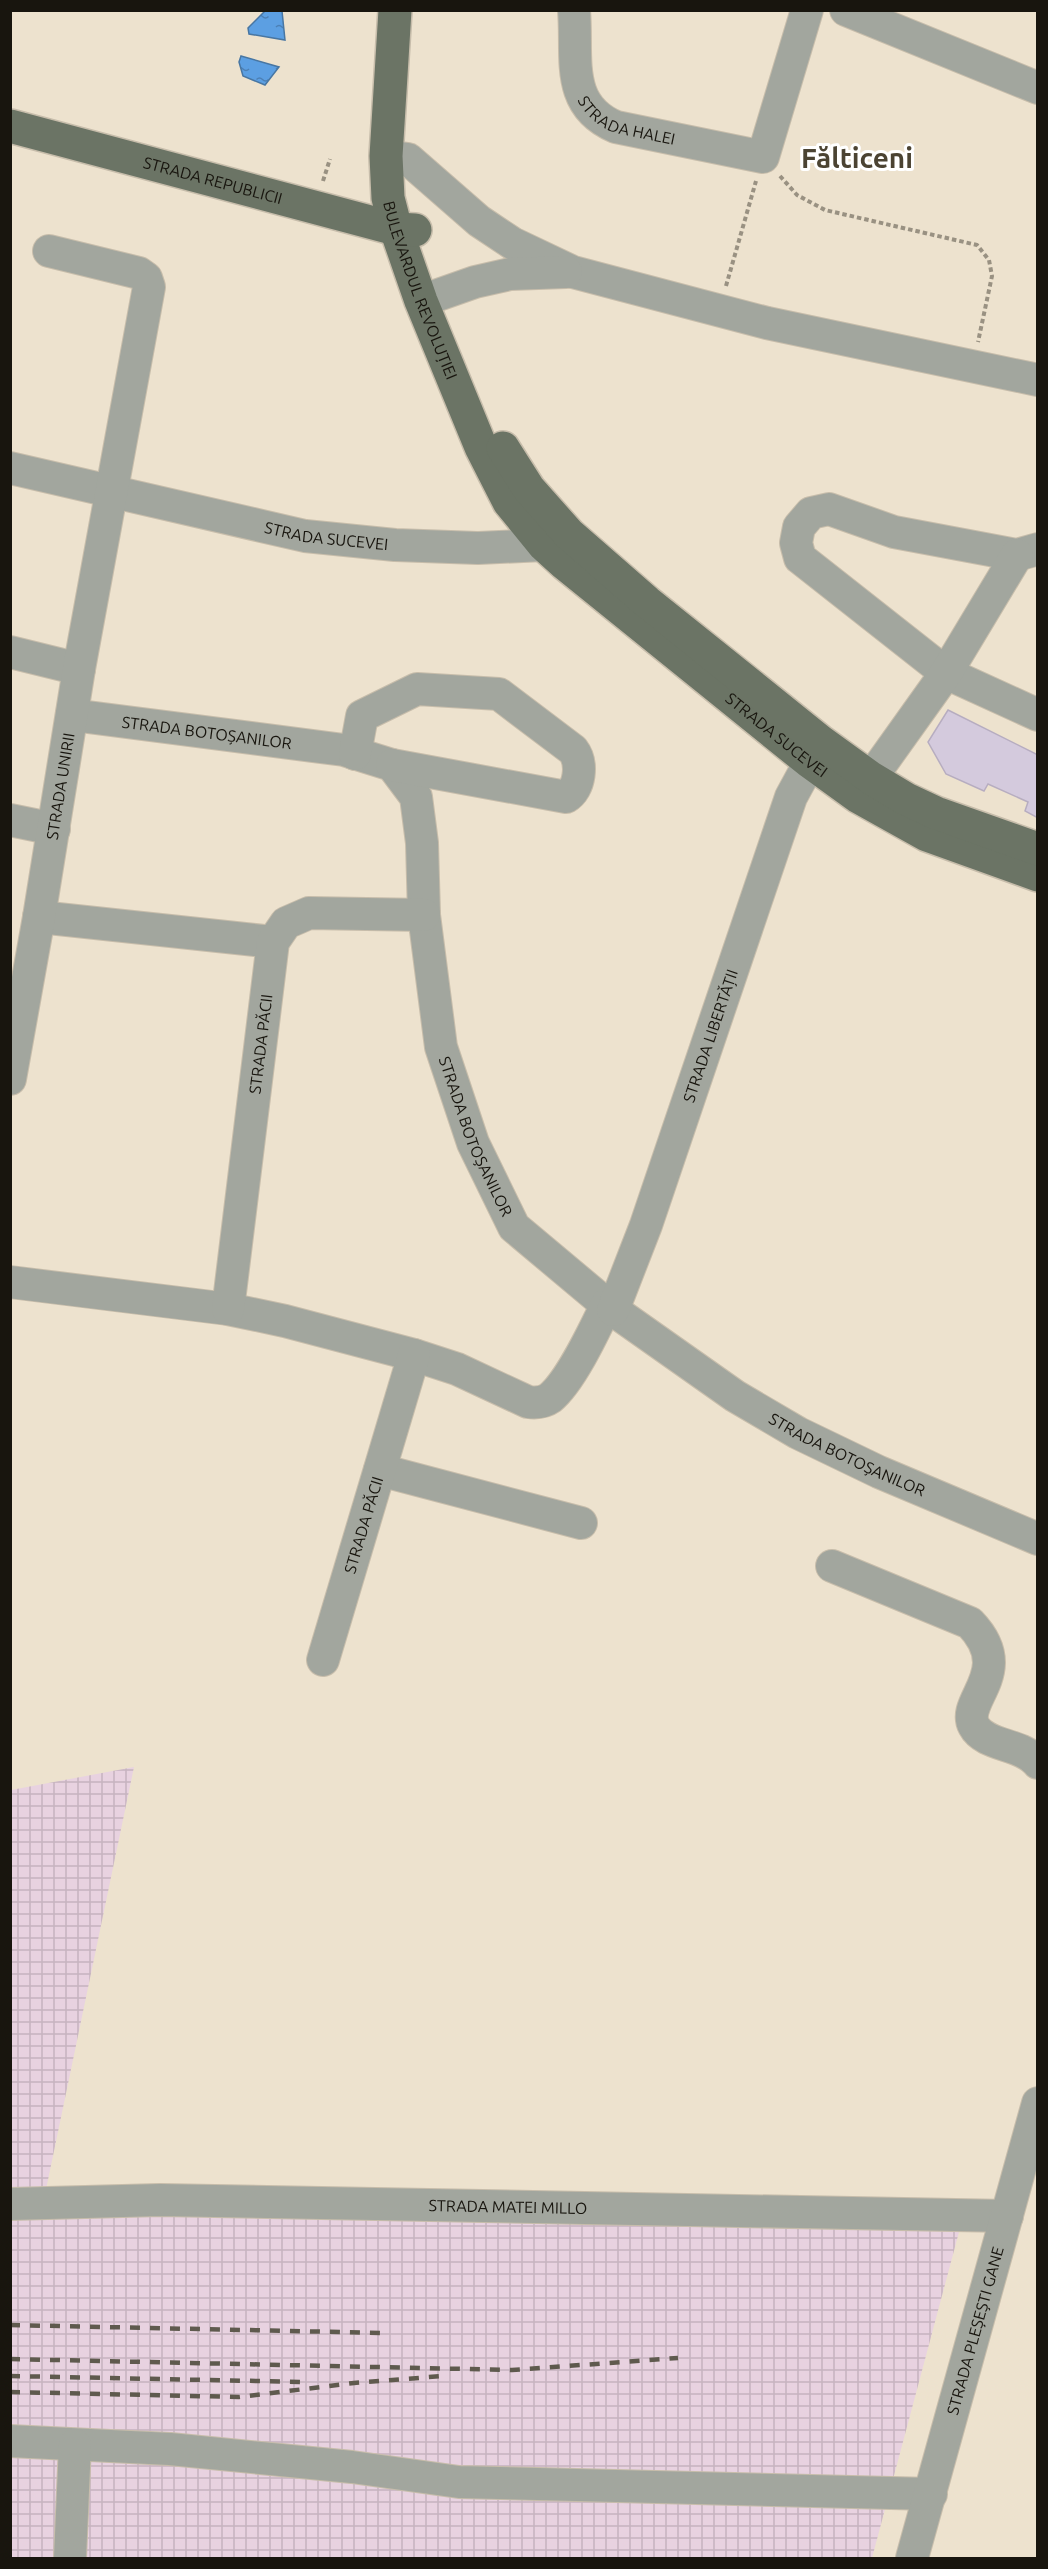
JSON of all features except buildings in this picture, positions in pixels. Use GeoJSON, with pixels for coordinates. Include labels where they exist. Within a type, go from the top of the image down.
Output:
{"type":"FeatureCollection","features":[{"type":"Feature","properties":{"kind":"main road","name":"BULEVARDUL REVOLUȚIEI"},"geometry":{"type":"LineString","coordinates":[[395,10],[397,158],[410,200],[406,230],[481,447],[509,502],[557,540]]}},
{"type":"Feature","properties":{"kind":"main road","name":"BULEVARDUL REVOLUȚIEI"},"geometry":{"type":"LineString","coordinates":[[397,158],[416,10]]}},
{"type":"Feature","properties":{"kind":"main road","name":"STRADA REPUBLICII"},"geometry":{"type":"LineString","coordinates":[[10,126],[406,230]]}},
{"type":"Feature","properties":{"kind":"main road","name":"STRADA SUCEVEI"},"geometry":{"type":"LineString","coordinates":[[557,540],[607,599],[810,762],[857,796],[927,836],[1038,875]]}},
{"type":"Feature","properties":{"kind":"main road","name":"STRADA SUCEVEI"},"geometry":{"type":"LineString","coordinates":[[557,540],[647,602],[820,741],[871,778],[906,799],[936,813],[1038,849]]}},
{"type":"Feature","properties":{"kind":"street","name":"STRADA HALEI"},"geometry":{"type":"LineString","coordinates":[[574,10],[576,80],[585,105],[602,121],[616,127],[763,157]]}},
{"type":"Feature","properties":{"kind":"street"},"geometry":{"type":"LineString","coordinates":[[763,157],[807,10]]}},
{"type":"Feature","properties":{"kind":"street"},"geometry":{"type":"LineString","coordinates":[[846,10],[1038,88]]}},
{"type":"Feature","properties":{"kind":"street"},"geometry":{"type":"LineString","coordinates":[[397,158],[479,221],[512,243],[573,272],[718,311],[1038,380]]}},
{"type":"Feature","properties":{"kind":"street","name":"STRADA UNIRII"},"geometry":{"type":"LineString","coordinates":[[10,1079],[54,829],[79,669],[148,282],[139,273],[49,251]]}},
{"type":"Feature","properties":{"kind":"street"},"geometry":{"type":"LineString","coordinates":[[430,298],[475,282],[510,274],[573,272]]}},
{"type":"Feature","properties":{"kind":"street","name":"STRADA SUCEVEI"},"geometry":{"type":"LineString","coordinates":[[10,468],[305,536],[437,548],[557,540]]}},
{"type":"Feature","properties":{"kind":"street"},"geometry":{"type":"LineString","coordinates":[[871,778],[946,673],[1027,552],[894,532],[829,509],[811,513],[799,527],[796,543],[800,558],[946,673],[1038,715]]}},
{"type":"Feature","properties":{"kind":"street"},"geometry":{"type":"LineString","coordinates":[[10,652],[79,669]]}},
{"type":"Feature","properties":{"kind":"street"},"geometry":{"type":"LineString","coordinates":[[355,754],[362,716],[417,688],[499,694],[573,750],[579,761],[576,786],[573,793],[566,797],[392,765]]}},
{"type":"Feature","properties":{"kind":"street","name":"STRADA BOTOȘANILOR"},"geometry":{"type":"LineString","coordinates":[[72,715],[344,750],[392,765],[416,797],[422,843],[424,915],[441,1047],[458,1101],[491,1184],[514,1227],[610,1307],[735,1396],[798,1433],[879,1472],[1038,1539]]}},
{"type":"Feature","properties":{"kind":"street","name":"STRADA LIBERTĂȚII"},"geometry":{"type":"LineString","coordinates":[[610,1307],[646,1225],[791,797],[810,762]]}},
{"type":"Feature","properties":{"kind":"street"},"geometry":{"type":"LineString","coordinates":[[10,820],[54,829]]}},
{"type":"Feature","properties":{"kind":"street"},"geometry":{"type":"LineString","coordinates":[[39,917],[273,942],[286,923],[309,913],[424,915]]}},
{"type":"Feature","properties":{"kind":"street","name":"STRADA PĂCII"},"geometry":{"type":"LineString","coordinates":[[228,1309],[273,942]]}},
{"type":"Feature","properties":{"kind":"street"},"geometry":{"type":"LineString","coordinates":[[10,1282],[228,1309],[285,1321],[414,1355],[457,1369],[528,1402],[539,1403],[550,1398],[564,1382],[610,1307]]}},
{"type":"Feature","properties":{"kind":"street","name":"STRADA PĂCII"},"geometry":{"type":"LineString","coordinates":[[323,1660],[414,1355]]}},
{"type":"Feature","properties":{"kind":"street"},"geometry":{"type":"LineString","coordinates":[[380,1470],[581,1523]]}},
{"type":"Feature","properties":{"kind":"street"},"geometry":{"type":"LineString","coordinates":[[832,1566],[970,1623],[980,1634],[988,1652],[989,1675],[972,1713],[973,1724],[980,1734],[1032,1755],[1038,1763]]}},
{"type":"Feature","properties":{"kind":"street","name":"STRADA PLEȘEȘTI GANE"},"geometry":{"type":"LineString","coordinates":[[912,2559],[1007,2216],[1027,2187],[1038,2103]]}},
{"type":"Feature","properties":{"kind":"street","name":"STRADA MATEI MILLO"},"geometry":{"type":"LineString","coordinates":[[10,2204],[160,2200],[1007,2216]]}},
{"type":"Feature","properties":{"kind":"street"},"geometry":{"type":"LineString","coordinates":[[10,2442],[170,2449],[330,2464],[459,2482],[931,2493]]}},
{"type":"Feature","properties":{"kind":"street"},"geometry":{"type":"LineString","coordinates":[[70,2559],[75,2445]]}},
{"type":"Feature","properties":{"kind":"path"},"geometry":{"type":"LineString","coordinates":[[718,311],[763,157]]}},
{"type":"Feature","properties":{"kind":"path"},"geometry":{"type":"LineString","coordinates":[[763,157],[796,195],[825,210],[977,245],[989,260],[992,276],[972,366]]}},
{"type":"Feature","properties":{"kind":"shaded area"},"geometry":{"type":"Polygon","coordinates":[[[134,1767],[44,2199],[963,2217],[872,2558],[11,2558],[11,1790],[134,1767]]]}},
{"type":"Feature","properties":{"kind":"water"},"geometry":{"type":"Polygon","coordinates":[[[265,11],[282,11],[285,40],[249,34],[248,28],[265,11]]]}},
{"type":"Feature","properties":{"kind":"water"},"geometry":{"type":"Polygon","coordinates":[[[241,56],[279,67],[265,85],[243,76],[239,62],[241,56]]]}},
{"type":"Feature","properties":{"kind":"railway"},"geometry":{"type":"LineString","coordinates":[[10,2325],[385,2333]]}},
{"type":"Feature","properties":{"kind":"railway"},"geometry":{"type":"LineString","coordinates":[[10,2359],[512,2370],[678,2358]]}},
{"type":"Feature","properties":{"kind":"railway"},"geometry":{"type":"LineString","coordinates":[[10,2376],[306,2382]]}},
{"type":"Feature","properties":{"kind":"railway"},"geometry":{"type":"LineString","coordinates":[[10,2392],[239,2397],[354,2383],[443,2376]]}},
{"type":"Feature","properties":{"kind":"district","name":"Fălticeni"},"geometry":{"type":"Point","coordinates":[857,157]}}]}
